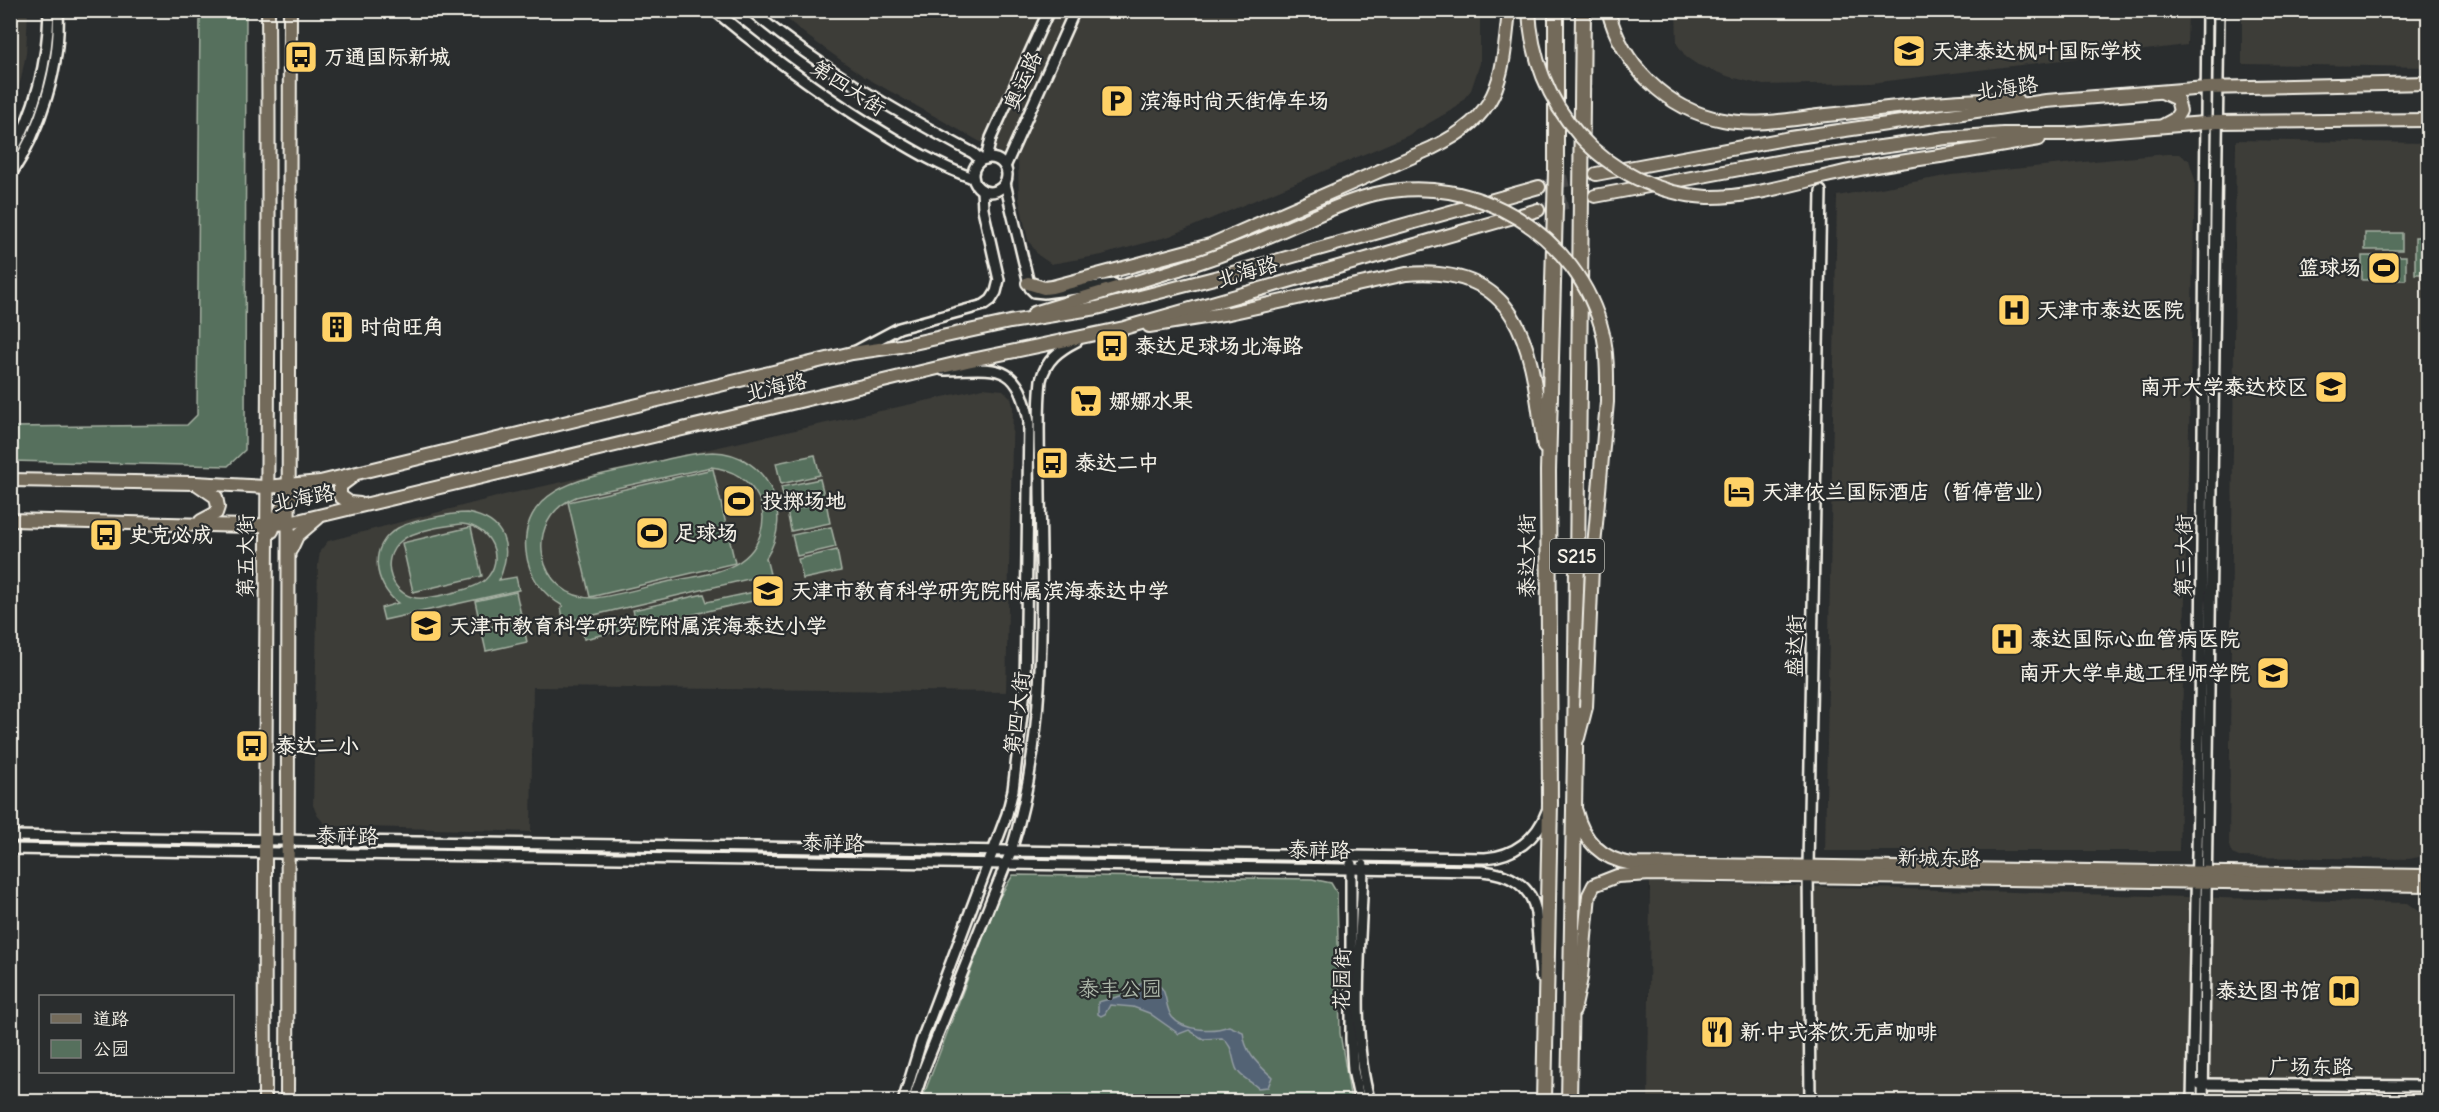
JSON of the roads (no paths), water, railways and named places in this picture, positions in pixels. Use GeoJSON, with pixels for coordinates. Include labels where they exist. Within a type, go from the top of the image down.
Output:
{"type":"FeatureCollection","features":[{"type":"Feature","properties":{"kind":"highway","name":"泰达大街"},"geometry":{"type":"LineString","coordinates":[[1544,1101],[1550,802],[1548,471],[1556,170],[1556,10]]}},
{"type":"Feature","properties":{"kind":"highway","name":"S215"},"geometry":{"type":"LineString","coordinates":[[1569,1101],[1583,10]]}},
{"type":"Feature","properties":{"kind":"main road","name":"第五大街"},"geometry":{"type":"LineString","coordinates":[[268,10],[270,203],[266,447],[271,487],[266,502],[277,523],[288,562],[287,1101]]}},
{"type":"Feature","properties":{"kind":"main road","name":"第五大街"},"geometry":{"type":"LineString","coordinates":[[265,1101],[263,846],[266,561],[277,523],[288,498],[290,10]]}},
{"type":"Feature","properties":{"kind":"main road"},"geometry":{"type":"LineString","coordinates":[[1028,282],[1044,288],[1052,287],[1210,245],[1461,134],[1481,116],[1500,81],[1509,10]]}},
{"type":"Feature","properties":{"kind":"main road"},"geometry":{"type":"LineString","coordinates":[[1529,10],[1535,53],[1544,80],[1559,109],[1575,131],[1595,151],[1629,175],[1678,192],[1705,197],[1738,195],[1873,167],[2066,134]]}},
{"type":"Feature","properties":{"kind":"main road"},"geometry":{"type":"LineString","coordinates":[[1608,10],[1620,44],[1648,81],[1673,101],[1707,117],[1760,123],[1972,100],[2046,101]]}},
{"type":"Feature","properties":{"kind":"main road","name":"北海路"},"geometry":{"type":"LineString","coordinates":[[1596,174],[1790,138],[2046,101],[2212,87],[2428,83]]}},
{"type":"Feature","properties":{"kind":"main road"},"geometry":{"type":"LineString","coordinates":[[2158,92],[2177,99],[2180,111],[2175,119],[2160,126]]}},
{"type":"Feature","properties":{"kind":"main road","name":"北海路"},"geometry":{"type":"LineString","coordinates":[[1595,196],[1793,159],[1891,145],[2003,134],[2066,134],[2212,122],[2428,120]]}},
{"type":"Feature","properties":{"kind":"main road","name":"北海路"},"geometry":{"type":"LineString","coordinates":[[10,480],[195,483],[271,487],[288,498],[320,482],[852,353],[900,346],[1010,322],[1059,315],[1120,302],[1244,270],[1539,187]]}},
{"type":"Feature","properties":{"kind":"main road"},"geometry":{"type":"LineString","coordinates":[[1010,322],[1179,269],[1228,252],[1365,197],[1391,191],[1421,189],[1462,194],[1498,207],[1533,228],[1563,256],[1586,289],[1603,335],[1607,376],[1593,568],[1586,707],[1575,751]]}},
{"type":"Feature","properties":{"kind":"main road","name":"北海路"},"geometry":{"type":"LineString","coordinates":[[10,520],[226,525],[277,523],[326,514],[1043,344],[1124,328],[1538,210]]}},
{"type":"Feature","properties":{"kind":"main road"},"geometry":{"type":"LineString","coordinates":[[1124,328],[1166,325],[1229,314],[1406,274],[1434,273],[1462,278],[1497,299],[1517,320],[1533,371],[1548,471]]}},
{"type":"Feature","properties":{"kind":"main road"},"geometry":{"type":"LineString","coordinates":[[290,447],[294,466],[299,475],[307,480],[320,482]]}},
{"type":"Feature","properties":{"kind":"main road"},"geometry":{"type":"LineString","coordinates":[[361,472],[340,486],[340,496],[350,503],[369,504]]}},
{"type":"Feature","properties":{"kind":"main road"},"geometry":{"type":"LineString","coordinates":[[194,523],[209,519],[216,513],[218,507],[216,497],[208,489],[195,483]]}},
{"type":"Feature","properties":{"kind":"main road"},"geometry":{"type":"LineString","coordinates":[[226,485],[245,490],[266,502]]}},
{"type":"Feature","properties":{"kind":"main road"},"geometry":{"type":"LineString","coordinates":[[288,498],[304,513],[326,514]]}},
{"type":"Feature","properties":{"kind":"main road"},"geometry":{"type":"LineString","coordinates":[[288,562],[297,536],[309,524],[326,514]]}},
{"type":"Feature","properties":{"kind":"main road"},"geometry":{"type":"LineString","coordinates":[[226,525],[241,528],[256,536],[263,548],[266,561]]}},
{"type":"Feature","properties":{"kind":"main road","name":"新城东路"},"geometry":{"type":"LineString","coordinates":[[1574,804],[1581,828],[1591,844],[1608,857],[1620,862],[1808,870],[2202,877],[2428,885]]}},
{"type":"Feature","properties":{"kind":"main road","name":"新城东路"},"geometry":{"type":"LineString","coordinates":[[1571,1027],[1581,978],[1587,906],[1594,885],[1617,876],[1651,873],[1808,870]]}},
{"type":"Feature","properties":{"kind":"main road","name":"新城东路"},"geometry":{"type":"LineString","coordinates":[[2202,877],[2428,876]]}},
{"type":"Feature","properties":{"kind":"street"},"geometry":{"type":"LineString","coordinates":[[10,156],[23,134],[38,87],[47,40],[49,10]]}},
{"type":"Feature","properties":{"kind":"street"},"geometry":{"type":"LineString","coordinates":[[10,176],[39,118],[53,68],[58,10]]}},
{"type":"Feature","properties":{"kind":"street","name":"第四大街"},"geometry":{"type":"LineString","coordinates":[[714,10],[788,70],[855,115],[921,154],[973,178],[982,190]]}},
{"type":"Feature","properties":{"kind":"street","name":"第四大街"},"geometry":{"type":"LineString","coordinates":[[750,10],[786,39],[904,116],[984,159],[997,160],[1005,167]]}},
{"type":"Feature","properties":{"kind":"street","name":"奥运路"},"geometry":{"type":"LineString","coordinates":[[984,159],[991,138],[1049,10]]}},
{"type":"Feature","properties":{"kind":"street","name":"奥运路"},"geometry":{"type":"LineString","coordinates":[[1005,167],[1075,10]]}},
{"type":"Feature","properties":{"kind":"street","name":"第三大街"},"geometry":{"type":"LineString","coordinates":[[2203,1101],[2202,877],[2212,122],[2212,87],[2206,10]]}},
{"type":"Feature","properties":{"kind":"street","name":"第三大街"},"geometry":{"type":"LineString","coordinates":[[2212,87],[2219,10]]}},
{"type":"Feature","properties":{"kind":"street"},"geometry":{"type":"LineString","coordinates":[[973,178],[975,168],[984,159]]}},
{"type":"Feature","properties":{"kind":"street"},"geometry":{"type":"LineString","coordinates":[[1005,167],[1007,172],[1005,183],[1028,282],[1034,292],[1044,293],[1134,282]]}},
{"type":"Feature","properties":{"kind":"street"},"geometry":{"type":"LineString","coordinates":[[852,353],[900,328],[984,305],[991,300],[999,280],[983,209],[982,190],[992,192],[1005,183]]}},
{"type":"Feature","properties":{"kind":"street","name":"盛达街"},"geometry":{"type":"LineString","coordinates":[[1810,1101],[1808,870],[1821,190]]}},
{"type":"Feature","properties":{"kind":"street","name":"第四大街"},"geometry":{"type":"LineString","coordinates":[[914,1101],[924,1069],[1011,851],[1020,818],[1034,739],[1041,664],[1041,380],[1044,368],[1056,353],[1092,335]]}},
{"type":"Feature","properties":{"kind":"street"},"geometry":{"type":"LineString","coordinates":[[903,1101],[921,1041],[1007,813],[1013,790],[1025,690],[1029,422],[1022,389],[1003,372],[986,369],[930,371]]}},
{"type":"Feature","properties":{"kind":"street","name":"泰祥路"},"geometry":{"type":"LineString","coordinates":[[288,847],[1011,851],[1497,857],[1518,848],[1533,836],[1550,802]]}},
{"type":"Feature","properties":{"kind":"street","name":"泰祥路"},"geometry":{"type":"LineString","coordinates":[[10,836],[288,847],[989,864],[1363,868],[1493,872],[1512,877],[1535,903],[1545,1009]]}},
{"type":"Feature","properties":{"kind":"street","name":"泰祥路"},"geometry":{"type":"LineString","coordinates":[[10,849],[263,846]]}},
{"type":"Feature","properties":{"kind":"street","name":"花园街"},"geometry":{"type":"LineString","coordinates":[[1351,855],[1351,1039],[1354,1079],[1360,1101]]}},
{"type":"Feature","properties":{"kind":"street","name":"花园街"},"geometry":{"type":"LineString","coordinates":[[1363,856],[1359,1022],[1365,1085],[1370,1101]]}},
{"type":"Feature","properties":{"kind":"street","name":"第三大街"},"geometry":{"type":"LineString","coordinates":[[2192,1101],[2202,877]]}},
{"type":"Feature","properties":{"kind":"street","name":"广场东路"},"geometry":{"type":"LineString","coordinates":[[2192,1084],[2428,1086]]}},
{"type":"Feature","properties":{"kind":"water"},"geometry":{"type":"Polygon","coordinates":[[[1142,982],[1154,983],[1161,987],[1170,1014],[1183,1025],[1199,1029],[1229,1026],[1243,1032],[1249,1052],[1272,1077],[1268,1087],[1258,1088],[1240,1074],[1230,1048],[1222,1038],[1203,1039],[1189,1030],[1179,1034],[1149,1013],[1133,1007],[1110,1005],[1105,1014],[1101,1016],[1098,1014],[1098,1002],[1131,993],[1142,982]]]}},
{"type":"Feature","properties":{"kind":"tunnel"},"geometry":{"type":"LineString","coordinates":[[1539,187],[1596,174]]}},
{"type":"Feature","properties":{"kind":"tunnel"},"geometry":{"type":"LineString","coordinates":[[1538,210],[1595,196]]}},
{"type":"Feature","properties":{"kind":"place","name":"天津泰达枫叶国际学校"},"geometry":{"type":"Point","coordinates":[1909,51]}},
{"type":"Feature","properties":{"kind":"place","name":"万通国际新城"},"geometry":{"type":"Point","coordinates":[301,57]}},
{"type":"Feature","properties":{"kind":"place","name":"滨海时尚天街停车场"},"geometry":{"type":"Point","coordinates":[1117,101]}},
{"type":"Feature","properties":{"kind":"place","name":"篮球场"},"geometry":{"type":"Point","coordinates":[2384,268]}},
{"type":"Feature","properties":{"kind":"place","name":"天津市泰达医院"},"geometry":{"type":"Point","coordinates":[2014,310]}},
{"type":"Feature","properties":{"kind":"place","name":"时尚旺角"},"geometry":{"type":"Point","coordinates":[337,327]}},
{"type":"Feature","properties":{"kind":"place","name":"泰达足球场北海路"},"geometry":{"type":"Point","coordinates":[1112,346]}},
{"type":"Feature","properties":{"kind":"place","name":"南开大学泰达校区"},"geometry":{"type":"Point","coordinates":[2331,387]}},
{"type":"Feature","properties":{"kind":"place","name":"娜娜水果"},"geometry":{"type":"Point","coordinates":[1086,401]}},
{"type":"Feature","properties":{"kind":"place","name":"泰达二中"},"geometry":{"type":"Point","coordinates":[1052,463]}},
{"type":"Feature","properties":{"kind":"place","name":"天津依兰国际酒店（暂停营业）"},"geometry":{"type":"Point","coordinates":[1739,492]}},
{"type":"Feature","properties":{"kind":"place","name":"投掷场地"},"geometry":{"type":"Point","coordinates":[739,501]}},
{"type":"Feature","properties":{"kind":"place","name":"足球场"},"geometry":{"type":"Point","coordinates":[652,533]}},
{"type":"Feature","properties":{"kind":"place","name":"史克必成"},"geometry":{"type":"Point","coordinates":[106,535]}},
{"type":"Feature","properties":{"kind":"place","name":"天津市教育科学研究院附属滨海泰达中学"},"geometry":{"type":"Point","coordinates":[768,591]}},
{"type":"Feature","properties":{"kind":"place","name":"天津市教育科学研究院附属滨海泰达小学"},"geometry":{"type":"Point","coordinates":[426,626]}},
{"type":"Feature","properties":{"kind":"place","name":"泰达国际心血管病医院"},"geometry":{"type":"Point","coordinates":[2007,639]}},
{"type":"Feature","properties":{"kind":"place","name":"南开大学卓越工程师学院"},"geometry":{"type":"Point","coordinates":[2273,673]}},
{"type":"Feature","properties":{"kind":"place","name":"泰达二小"},"geometry":{"type":"Point","coordinates":[252,746]}},
{"type":"Feature","properties":{"kind":"place","name":"泰达图书馆"},"geometry":{"type":"Point","coordinates":[2344,991]}},
{"type":"Feature","properties":{"kind":"place","name":"新·中式茶饮·无声咖啡"},"geometry":{"type":"Point","coordinates":[1717,1032]}},
{"type":"Feature","properties":{"kind":"park label","name":"泰丰公园"},"geometry":{"type":"Point","coordinates":[1120,989]}}]}
